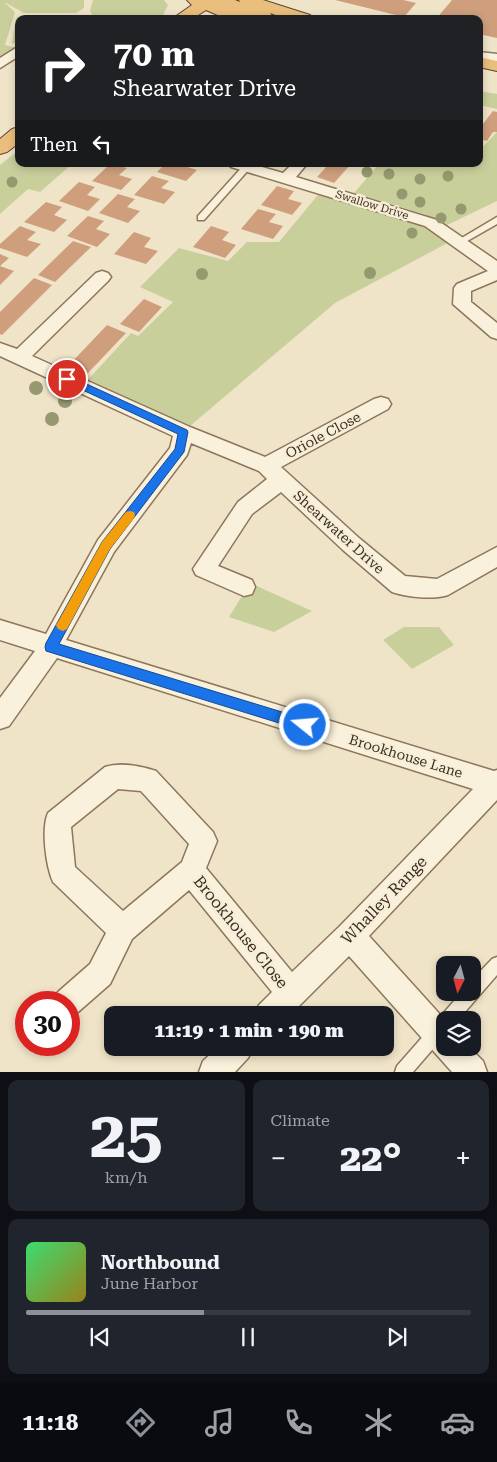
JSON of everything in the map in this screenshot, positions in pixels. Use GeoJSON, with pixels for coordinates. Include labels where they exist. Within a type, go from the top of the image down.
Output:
{"type":"FeatureCollection","features":[{"type":"Feature","properties":{"kind":"highway"},"geometry":{"type":"LineString","coordinates":[[247,0],[292,15]]}},
{"type":"Feature","properties":{"kind":"highway"},"geometry":{"type":"LineString","coordinates":[[190,15],[216,4],[257,15]]}},
{"type":"Feature","properties":{"kind":"highway"},"geometry":{"type":"LineString","coordinates":[[216,4],[236,15]]}},
{"type":"Feature","properties":{"kind":"highway"},"geometry":{"type":"LineString","coordinates":[[483,63],[497,66]]}},
{"type":"Feature","properties":{"kind":"highway"},"geometry":{"type":"LineString","coordinates":[[0,148],[15,136]]}},
{"type":"Feature","properties":{"kind":"street"},"geometry":{"type":"LineString","coordinates":[[0,64],[15,53]]}},
{"type":"Feature","properties":{"kind":"street"},"geometry":{"type":"LineString","coordinates":[[483,56],[497,58]]}},
{"type":"Feature","properties":{"kind":"street","name":"Swallow Drive"},"geometry":{"type":"LineString","coordinates":[[248,167],[431,223],[497,269]]}},
{"type":"Feature","properties":{"kind":"street"},"geometry":{"type":"LineString","coordinates":[[286,179],[297,167]]}},
{"type":"Feature","properties":{"kind":"street"},"geometry":{"type":"LineString","coordinates":[[497,273],[463,288],[462,304],[497,333]]}},
{"type":"Feature","properties":{"kind":"street"},"geometry":{"type":"LineString","coordinates":[[20,357],[67,309],[102,277]]}},
{"type":"Feature","properties":{"kind":"street","name":"Shearwater Drive"},"geometry":{"type":"LineString","coordinates":[[0,349],[274,473],[346,540],[400,586],[440,588],[497,556]]}},
{"type":"Feature","properties":{"kind":"street","name":"Oriole Close"},"geometry":{"type":"LineString","coordinates":[[244,587],[204,569],[244,508],[274,473],[381,404]]}},
{"type":"Feature","properties":{"kind":"street"},"geometry":{"type":"LineString","coordinates":[[0,718],[51,647],[106,546],[180,450],[183,432]]}},
{"type":"Feature","properties":{"kind":"street","name":"Brookhouse Lane"},"geometry":{"type":"LineString","coordinates":[[0,630],[497,783]]}},
{"type":"Feature","properties":{"kind":"street","name":"Brookhouse Close"},"geometry":{"type":"LineString","coordinates":[[80,992],[100,974],[122,929],[191,871],[204,841],[147,780],[114,776],[57,822],[62,873],[122,929]]}},
{"type":"Feature","properties":{"kind":"street","name":"Whalley Range"},"geometry":{"type":"LineString","coordinates":[[278,1006],[350,936],[497,783]]}},
{"type":"Feature","properties":{"kind":"street","name":"Brookhouse Close"},"geometry":{"type":"LineString","coordinates":[[191,871],[291,993]]}},
{"type":"Feature","properties":{"kind":"street"},"geometry":{"type":"LineString","coordinates":[[350,936],[436,1024]]}},
{"type":"Feature","properties":{"kind":"street"},"geometry":{"type":"LineString","coordinates":[[214,1072],[230,1056]]}},
{"type":"Feature","properties":{"kind":"street"},"geometry":{"type":"LineString","coordinates":[[461,1056],[472,1072]]}},
{"type":"Feature","properties":{"kind":"lane"},"geometry":{"type":"LineString","coordinates":[[201,218],[240,167]]}},
{"type":"Feature","properties":{"kind":"lane"},"geometry":{"type":"LineString","coordinates":[[459,242],[497,220]]}},
{"type":"Feature","properties":{"kind":"lane"},"geometry":{"type":"LineString","coordinates":[[481,982],[497,964]]}},
{"type":"Feature","properties":{"kind":"lane"},"geometry":{"type":"LineString","coordinates":[[403,1072],[436,1041]]}},
{"type":"Feature","properties":{"kind":"green space"},"geometry":{"type":"Polygon","coordinates":[[[0,0],[84,0],[84,8],[76,13],[24,13],[4,2],[15,12],[5,45],[15,49],[0,58],[0,0]]]}},
{"type":"Feature","properties":{"kind":"green space"},"geometry":{"type":"Polygon","coordinates":[[[93,0],[164,0],[168,5],[163,15],[92,15],[90,10],[93,0]]]}},
{"type":"Feature","properties":{"kind":"green space"},"geometry":{"type":"Polygon","coordinates":[[[15,24],[15,43],[12,43],[15,24]]]}},
{"type":"Feature","properties":{"kind":"green space"},"geometry":{"type":"Polygon","coordinates":[[[483,92],[497,94],[497,109],[483,106],[483,92]]]}},
{"type":"Feature","properties":{"kind":"green space"},"geometry":{"type":"Polygon","coordinates":[[[497,132],[497,201],[443,227],[424,214],[354,193],[376,167],[483,167],[483,147],[497,132]]]}},
{"type":"Feature","properties":{"kind":"green space"},"geometry":{"type":"Polygon","coordinates":[[[15,153],[15,167],[69,167],[40,192],[28,189],[0,214],[0,165],[15,153]]]}},
{"type":"Feature","properties":{"kind":"green space"},"geometry":{"type":"Polygon","coordinates":[[[322,190],[431,223],[455,239],[335,303],[183,432],[82,386],[131,333],[138,336],[173,302],[140,287],[179,248],[228,261],[247,242],[279,242],[322,190]]]}},
{"type":"Feature","properties":{"kind":"green space"},"geometry":{"type":"Polygon","coordinates":[[[250,583],[312,611],[274,632],[229,617],[250,583]]]}},
{"type":"Feature","properties":{"kind":"green space"},"geometry":{"type":"Polygon","coordinates":[[[404,627],[439,627],[454,645],[412,669],[383,640],[404,627]]]}},
{"type":"Feature","properties":{"kind":"building"},"geometry":{"type":"Polygon","coordinates":[[[335,0],[403,0],[416,3],[406,15],[396,15],[335,0]]]}},
{"type":"Feature","properties":{"kind":"building"},"geometry":{"type":"Polygon","coordinates":[[[452,0],[497,0],[497,38],[483,35],[483,15],[439,15],[452,0]]]}},
{"type":"Feature","properties":{"kind":"building"},"geometry":{"type":"Polygon","coordinates":[[[493,111],[497,112],[497,132],[493,132],[487,141],[483,140],[483,124],[493,111]]]}},
{"type":"Feature","properties":{"kind":"building"},"geometry":{"type":"Polygon","coordinates":[[[107,167],[127,168],[119,175],[132,179],[121,190],[92,181],[107,167]]]}},
{"type":"Feature","properties":{"kind":"building"},"geometry":{"type":"Polygon","coordinates":[[[162,167],[187,167],[197,170],[186,181],[157,172],[162,167]]]}},
{"type":"Feature","properties":{"kind":"building"},"geometry":{"type":"Polygon","coordinates":[[[326,167],[348,167],[334,183],[317,177],[326,167]]]}},
{"type":"Feature","properties":{"kind":"building"},"geometry":{"type":"Polygon","coordinates":[[[152,176],[169,181],[161,188],[175,192],[164,204],[134,195],[152,176]]]}},
{"type":"Feature","properties":{"kind":"building"},"geometry":{"type":"Polygon","coordinates":[[[79,182],[95,187],[87,195],[100,199],[88,211],[59,201],[79,182]]]}},
{"type":"Feature","properties":{"kind":"building"},"geometry":{"type":"Polygon","coordinates":[[[277,186],[294,191],[288,199],[302,203],[292,215],[261,205],[277,186]]]}},
{"type":"Feature","properties":{"kind":"building"},"geometry":{"type":"Polygon","coordinates":[[[118,194],[135,199],[127,207],[140,211],[128,223],[99,213],[118,194]]]}},
{"type":"Feature","properties":{"kind":"building"},"geometry":{"type":"Polygon","coordinates":[[[46,202],[62,207],[54,215],[67,220],[54,232],[24,222],[46,202]]]}},
{"type":"Feature","properties":{"kind":"building"},"geometry":{"type":"Polygon","coordinates":[[[258,209],[276,214],[269,222],[283,226],[273,239],[241,229],[258,209]]]}},
{"type":"Feature","properties":{"kind":"building"},"geometry":{"type":"Polygon","coordinates":[[[88,216],[104,221],[96,229],[110,234],[97,247],[67,236],[88,216]]]}},
{"type":"Feature","properties":{"kind":"building"},"geometry":{"type":"Polygon","coordinates":[[[20,226],[36,232],[27,240],[41,244],[27,257],[0,248],[0,244],[20,226]]]}},
{"type":"Feature","properties":{"kind":"building"},"geometry":{"type":"Polygon","coordinates":[[[211,226],[229,232],[222,240],[236,245],[225,258],[193,247],[211,226]]]}},
{"type":"Feature","properties":{"kind":"building"},"geometry":{"type":"Polygon","coordinates":[[[134,232],[151,238],[144,247],[158,251],[146,264],[114,254],[134,232]]]}},
{"type":"Feature","properties":{"kind":"building"},"geometry":{"type":"Polygon","coordinates":[[[73,241],[91,247],[55,282],[38,275],[73,241]]]}},
{"type":"Feature","properties":{"kind":"building"},"geometry":{"type":"Polygon","coordinates":[[[0,254],[9,258],[0,266],[0,254]]]}},
{"type":"Feature","properties":{"kind":"building"},"geometry":{"type":"Polygon","coordinates":[[[0,266],[14,271],[0,285],[0,266]]]}},
{"type":"Feature","properties":{"kind":"building"},"geometry":{"type":"Polygon","coordinates":[[[34,278],[52,285],[2,335],[0,334],[0,312],[34,278]]]}},
{"type":"Feature","properties":{"kind":"building"},"geometry":{"type":"Polygon","coordinates":[[[144,299],[162,307],[139,332],[120,324],[144,299]]]}},
{"type":"Feature","properties":{"kind":"building"},"geometry":{"type":"Polygon","coordinates":[[[107,325],[126,333],[88,373],[69,365],[107,325]]]}},
{"type":"Feature","properties":{"kind":"slow traffic"},"geometry":{"type":"LineString","coordinates":[[63,625],[106,546],[130,515]]}},
{"type":"Feature","properties":{"kind":"route"},"geometry":{"type":"LineString","coordinates":[[67,379],[183,432],[180,450],[106,546],[51,647],[305,725]]}}]}
